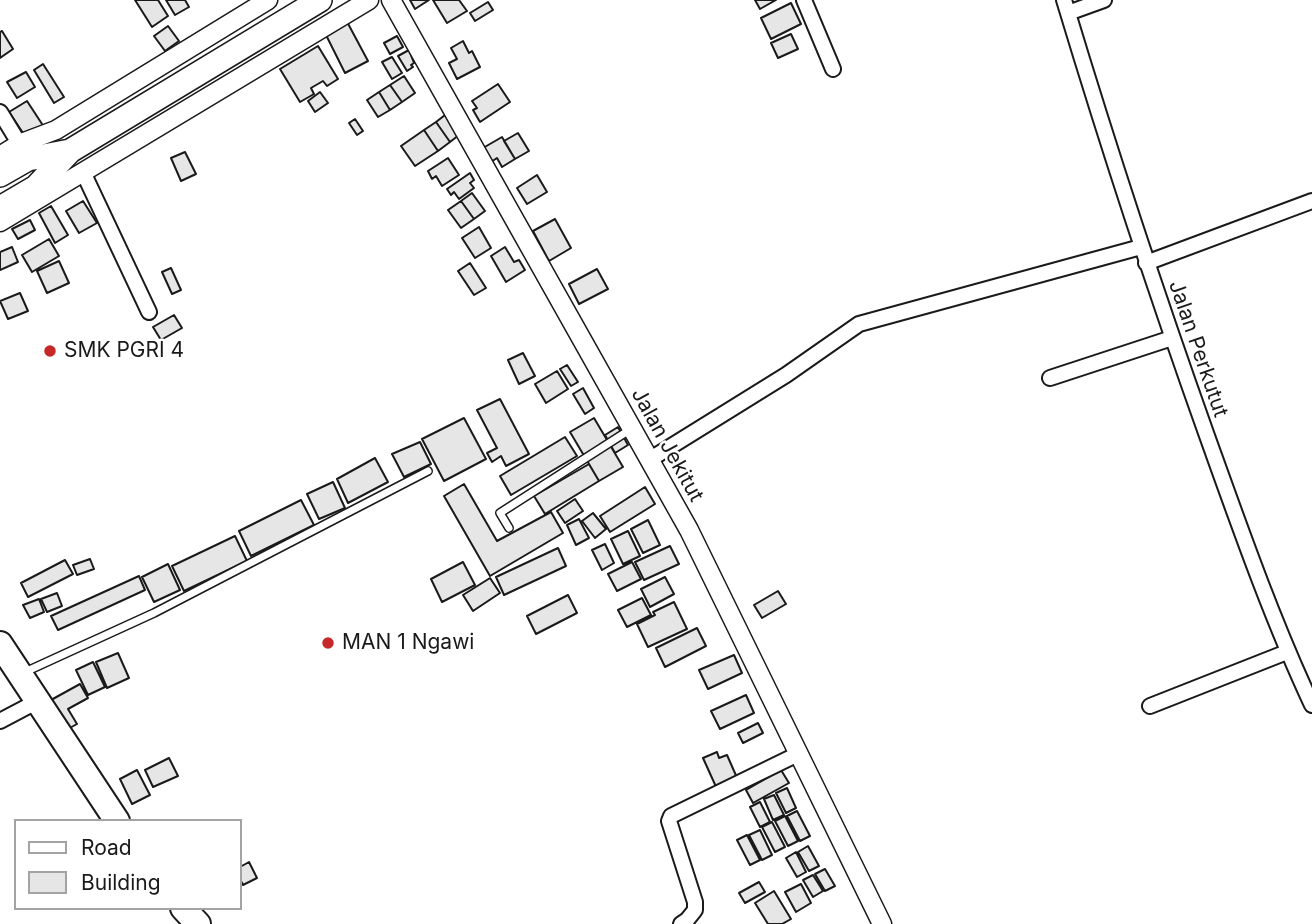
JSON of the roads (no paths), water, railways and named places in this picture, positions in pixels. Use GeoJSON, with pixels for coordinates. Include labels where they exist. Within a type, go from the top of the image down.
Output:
{"type":"FeatureCollection","features":[{"type":"Feature","properties":{"kind":"highway"},"geometry":{"type":"LineString","coordinates":[[0,644],[116,819]]}},
{"type":"Feature","properties":{"kind":"highway"},"geometry":{"type":"LineString","coordinates":[[185,910],[198,924]]}},
{"type":"Feature","properties":{"kind":"main road"},"geometry":{"type":"LineString","coordinates":[[0,208],[36,187],[71,151],[320,0]]}},
{"type":"Feature","properties":{"kind":"main road"},"geometry":{"type":"LineString","coordinates":[[0,175],[24,151],[71,151]]}},
{"type":"Feature","properties":{"kind":"street"},"geometry":{"type":"LineString","coordinates":[[0,156],[24,151],[268,0]]}},
{"type":"Feature","properties":{"kind":"street"},"geometry":{"type":"LineString","coordinates":[[0,222],[369,0]]}},
{"type":"Feature","properties":{"kind":"street","name":"Jalan Jekitut"},"geometry":{"type":"LineString","coordinates":[[391,0],[689,530],[883,924]]}},
{"type":"Feature","properties":{"kind":"street"},"geometry":{"type":"LineString","coordinates":[[804,0],[833,69]]}},
{"type":"Feature","properties":{"kind":"street"},"geometry":{"type":"LineString","coordinates":[[1066,7],[1104,0]]}},
{"type":"Feature","properties":{"kind":"street","name":"Jalan Perkutut"},"geometry":{"type":"LineString","coordinates":[[1066,7],[1172,338],[1253,566],[1287,652],[1312,705]]}},
{"type":"Feature","properties":{"kind":"street"},"geometry":{"type":"LineString","coordinates":[[0,113],[24,151]]}},
{"type":"Feature","properties":{"kind":"street"},"geometry":{"type":"LineString","coordinates":[[83,172],[149,312]]}},
{"type":"Feature","properties":{"kind":"street"},"geometry":{"type":"LineString","coordinates":[[1146,263],[1312,201]]}},
{"type":"Feature","properties":{"kind":"street"},"geometry":{"type":"LineString","coordinates":[[649,460],[786,375],[859,324],[1141,247]]}},
{"type":"Feature","properties":{"kind":"street"},"geometry":{"type":"LineString","coordinates":[[1050,378],[1172,338]]}},
{"type":"Feature","properties":{"kind":"street"},"geometry":{"type":"LineString","coordinates":[[1150,706],[1287,652]]}},
{"type":"Feature","properties":{"kind":"street"},"geometry":{"type":"LineString","coordinates":[[0,721],[36,702]]}},
{"type":"Feature","properties":{"kind":"street"},"geometry":{"type":"LineString","coordinates":[[681,924],[695,910],[695,902],[669,821],[671,816],[798,754]]}},
{"type":"Feature","properties":{"kind":"lane"},"geometry":{"type":"LineString","coordinates":[[509,528],[500,513],[632,429]]}},
{"type":"Feature","properties":{"kind":"lane"},"geometry":{"type":"LineString","coordinates":[[18,675],[154,613],[428,471]]}},
{"type":"Feature","properties":{"kind":"place","name":"SMK PGRI 4"},"geometry":{"type":"Point","coordinates":[50,351]}},
{"type":"Feature","properties":{"kind":"place","name":"MAN 1 Ngawi"},"geometry":{"type":"Point","coordinates":[328,643]}}]}
